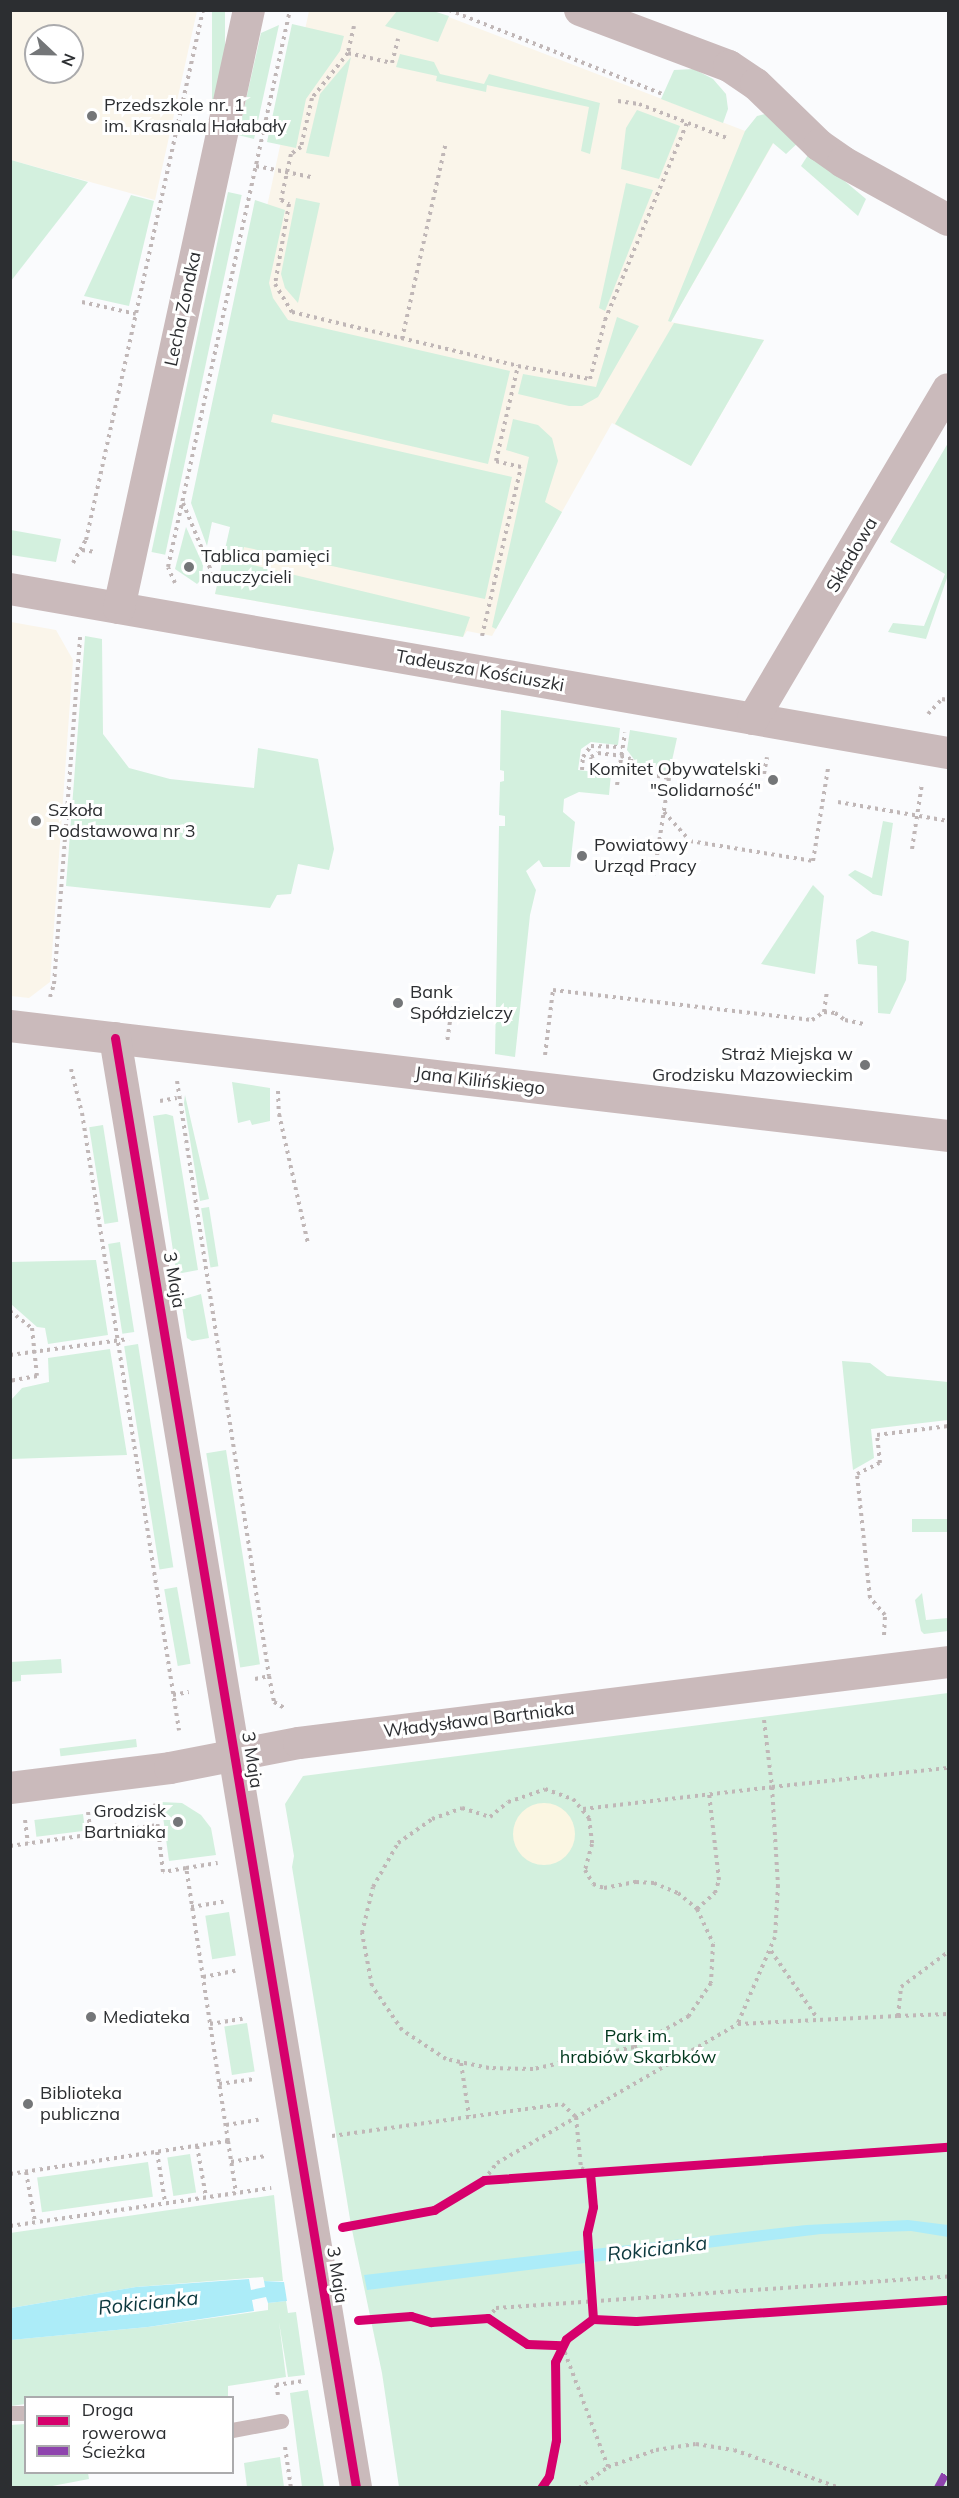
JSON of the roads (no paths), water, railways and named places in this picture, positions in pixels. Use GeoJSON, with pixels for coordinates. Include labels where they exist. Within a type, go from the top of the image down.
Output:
{"type":"FeatureCollection","features":[{"type":"Feature","properties":{"kind":"street","name":"Lecha Zondka"},"geometry":{"type":"LineString","coordinates":[[119,608],[249,10]]}},
{"type":"Feature","properties":{"kind":"street"},"geometry":{"type":"LineString","coordinates":[[580,10],[729,66],[756,84],[819,145],[843,162],[948,220]]}},
{"type":"Feature","properties":{"kind":"street","name":"Składowa"},"geometry":{"type":"LineString","coordinates":[[753,719],[948,389]]}},
{"type":"Feature","properties":{"kind":"street","name":"Tadeusza Kościuszki"},"geometry":{"type":"LineString","coordinates":[[10,589],[948,753]]}},
{"type":"Feature","properties":{"kind":"street","name":"Jana Kilińskiego"},"geometry":{"type":"LineString","coordinates":[[10,1026],[948,1136]]}},
{"type":"Feature","properties":{"kind":"street","name":"3 Maja"},"geometry":{"type":"LineString","coordinates":[[115,1038],[356,2487]]}},
{"type":"Feature","properties":{"kind":"street","name":"Władysława Bartniaka"},"geometry":{"type":"LineString","coordinates":[[10,1788],[170,1768],[299,1743],[948,1662]]}},
{"type":"Feature","properties":{"kind":"lane"},"geometry":{"type":"LineString","coordinates":[[234,2430],[281,2421]]}},
{"type":"Feature","properties":{"kind":"water","name":"Rokicianka"},"geometry":{"type":"Polygon","coordinates":[[[908,2220],[948,2225],[948,2237],[911,2231],[821,2234],[367,2290],[364,2275],[806,2225],[908,2220]]]}},
{"type":"Feature","properties":{"kind":"water","name":"Rokicianka"},"geometry":{"type":"Polygon","coordinates":[[[249,2279],[251,2290],[265,2287],[264,2281],[284,2282],[287,2301],[268,2303],[266,2297],[252,2300],[254,2311],[148,2327],[11,2340],[11,2308],[136,2287],[249,2279]]]}},
{"type":"Feature","properties":{"kind":"place","name":"Przedszkole nr. 1 im. Krasnala Hałabały"},"geometry":{"type":"Point","coordinates":[92,116]}},
{"type":"Feature","properties":{"kind":"place","name":"Tablica pamięci nauczycieli"},"geometry":{"type":"Point","coordinates":[189,567]}},
{"type":"Feature","properties":{"kind":"place","name":"Komitet Obywatelski \"Solidarność\""},"geometry":{"type":"Point","coordinates":[773,780]}},
{"type":"Feature","properties":{"kind":"place","name":"Szkoła Podstawowa nr 3"},"geometry":{"type":"Point","coordinates":[36,821]}},
{"type":"Feature","properties":{"kind":"place","name":"Powiatowy Urząd Pracy"},"geometry":{"type":"Point","coordinates":[582,856]}},
{"type":"Feature","properties":{"kind":"place","name":"Bank Spółdzielczy"},"geometry":{"type":"Point","coordinates":[398,1003]}},
{"type":"Feature","properties":{"kind":"place","name":"Straż Miejska w Grodzisku Mazowieckim"},"geometry":{"type":"Point","coordinates":[865,1065]}},
{"type":"Feature","properties":{"kind":"place","name":"Grodzisk Bartniaka"},"geometry":{"type":"Point","coordinates":[178,1822]}},
{"type":"Feature","properties":{"kind":"place","name":"Mediateka"},"geometry":{"type":"Point","coordinates":[91,2017]}},
{"type":"Feature","properties":{"kind":"place","name":"Biblioteka publiczna"},"geometry":{"type":"Point","coordinates":[28,2104]}},
{"type":"Feature","properties":{"kind":"park label","name":"Park im. hrabiów Skarbków"},"geometry":{"type":"Point","coordinates":[638,2047]}}]}
